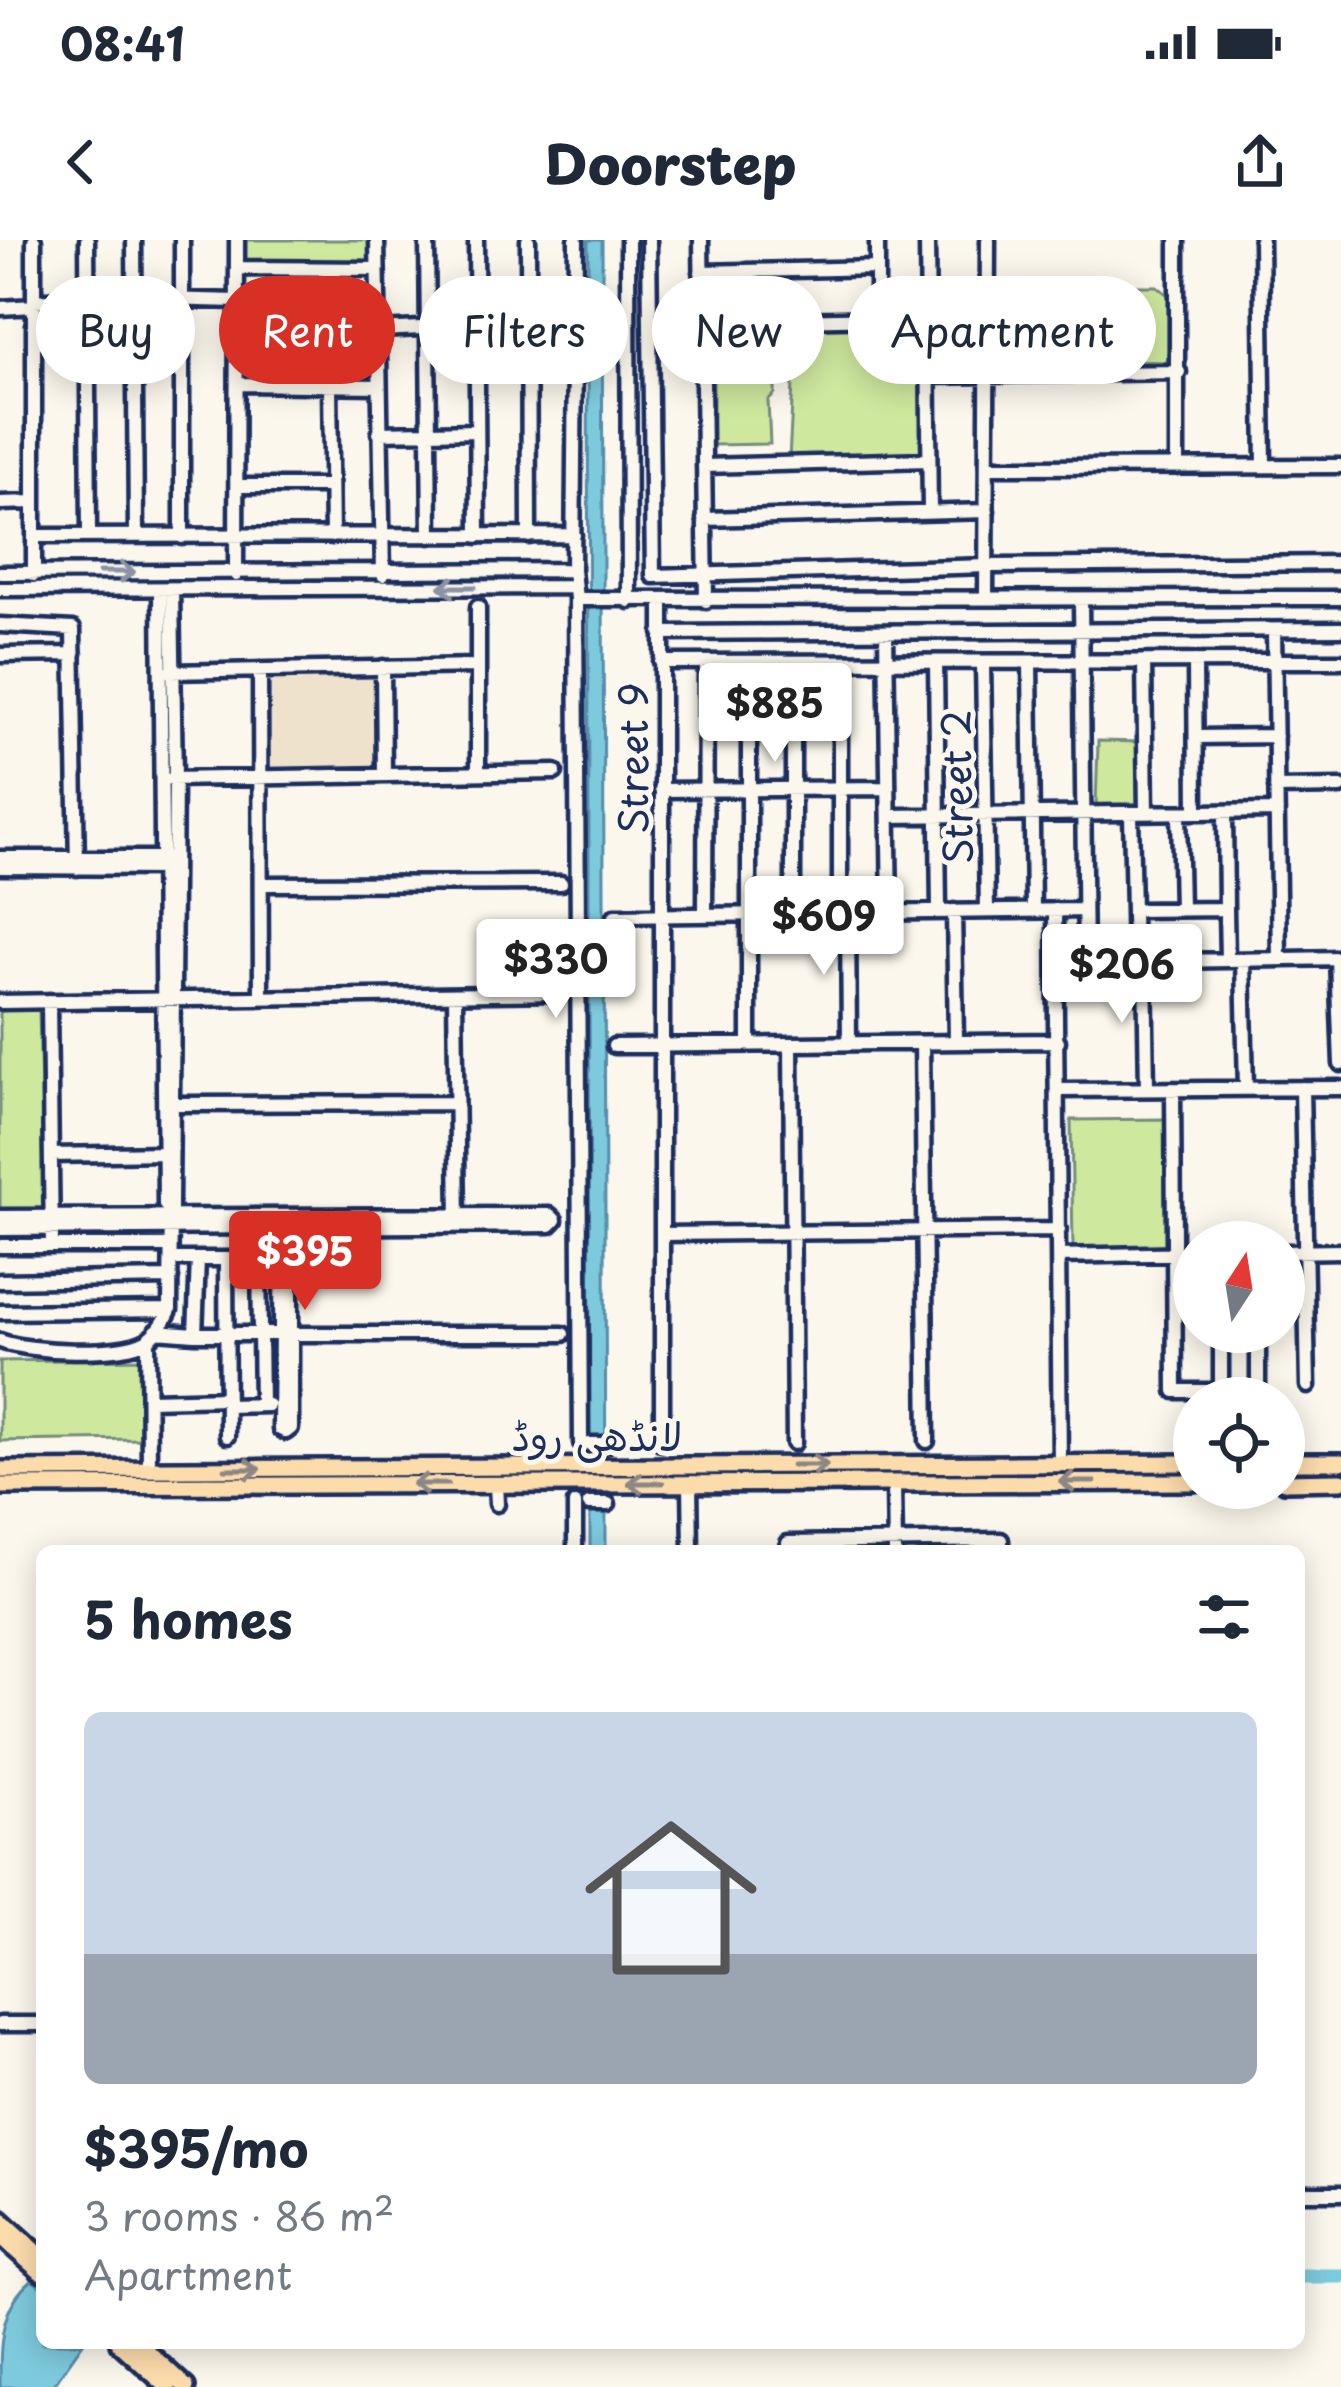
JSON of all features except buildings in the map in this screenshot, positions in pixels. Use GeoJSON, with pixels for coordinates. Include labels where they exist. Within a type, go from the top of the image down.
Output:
{"type":"FeatureCollection","features":[{"type":"Feature","properties":{"kind":"main road"},"geometry":{"type":"LineString","coordinates":[[1305,1462],[1337,1462]]}},
{"type":"Feature","properties":{"kind":"main road","name":"لانڈھی روڈ"},"geometry":{"type":"LineString","coordinates":[[0,1470],[608,1475],[1173,1463]]}},
{"type":"Feature","properties":{"kind":"main road","name":"لانڈھی روڈ"},"geometry":{"type":"LineString","coordinates":[[0,1486],[496,1484],[589,1475]]}},
{"type":"Feature","properties":{"kind":"main road","name":"لانڈھی روڈ"},"geometry":{"type":"LineString","coordinates":[[608,1475],[690,1483],[1173,1482]]}},
{"type":"Feature","properties":{"kind":"main road"},"geometry":{"type":"LineString","coordinates":[[1305,1482],[1341,1481]]}},
{"type":"Feature","properties":{"kind":"main road"},"geometry":{"type":"LineString","coordinates":[[0,2219],[36,2261]]}},
{"type":"Feature","properties":{"kind":"main road"},"geometry":{"type":"LineString","coordinates":[[0,2236],[36,2263]]}},
{"type":"Feature","properties":{"kind":"main road"},"geometry":{"type":"LineString","coordinates":[[126,2349],[168,2387]]}},
{"type":"Feature","properties":{"kind":"main road"},"geometry":{"type":"LineString","coordinates":[[145,2349],[186,2387]]}},
{"type":"Feature","properties":{"kind":"street"},"geometry":{"type":"LineString","coordinates":[[34,240],[35,589]]}},
{"type":"Feature","properties":{"kind":"street"},"geometry":{"type":"LineString","coordinates":[[87,240],[88,276]]}},
{"type":"Feature","properties":{"kind":"street"},"geometry":{"type":"LineString","coordinates":[[134,240],[135,276]]}},
{"type":"Feature","properties":{"kind":"street"},"geometry":{"type":"LineString","coordinates":[[182,240],[182,276]]}},
{"type":"Feature","properties":{"kind":"street"},"geometry":{"type":"LineString","coordinates":[[237,240],[237,276]]}},
{"type":"Feature","properties":{"kind":"street"},"geometry":{"type":"LineString","coordinates":[[377,240],[377,276]]}},
{"type":"Feature","properties":{"kind":"street"},"geometry":{"type":"LineString","coordinates":[[427,240],[427,276]]}},
{"type":"Feature","properties":{"kind":"street"},"geometry":{"type":"LineString","coordinates":[[476,240],[476,276]]}},
{"type":"Feature","properties":{"kind":"street"},"geometry":{"type":"LineString","coordinates":[[528,240],[528,276]]}},
{"type":"Feature","properties":{"kind":"street"},"geometry":{"type":"LineString","coordinates":[[576,240],[576,276]]}},
{"type":"Feature","properties":{"kind":"street"},"geometry":{"type":"LineString","coordinates":[[628,240],[629,601]]}},
{"type":"Feature","properties":{"kind":"street"},"geometry":{"type":"LineString","coordinates":[[649,240],[653,576],[988,566],[1341,563]]}},
{"type":"Feature","properties":{"kind":"street"},"geometry":{"type":"LineString","coordinates":[[700,240],[701,276]]}},
{"type":"Feature","properties":{"kind":"street"},"geometry":{"type":"LineString","coordinates":[[877,240],[877,276]]}},
{"type":"Feature","properties":{"kind":"street"},"geometry":{"type":"LineString","coordinates":[[927,240],[927,276]]}},
{"type":"Feature","properties":{"kind":"street"},"geometry":{"type":"LineString","coordinates":[[988,240],[988,276]]}},
{"type":"Feature","properties":{"kind":"street"},"geometry":{"type":"LineString","coordinates":[[1177,240],[1177,467]]}},
{"type":"Feature","properties":{"kind":"street"},"geometry":{"type":"LineString","coordinates":[[1261,240],[1264,466]]}},
{"type":"Feature","properties":{"kind":"street"},"geometry":{"type":"LineString","coordinates":[[237,268],[377,269]]}},
{"type":"Feature","properties":{"kind":"street"},"geometry":{"type":"LineString","coordinates":[[701,272],[877,268]]}},
{"type":"Feature","properties":{"kind":"street"},"geometry":{"type":"LineString","coordinates":[[0,308],[34,304]]}},
{"type":"Feature","properties":{"kind":"street"},"geometry":{"type":"LineString","coordinates":[[1156,372],[1179,372]]}},
{"type":"Feature","properties":{"kind":"street"},"geometry":{"type":"LineString","coordinates":[[88,384],[89,535]]}},
{"type":"Feature","properties":{"kind":"street"},"geometry":{"type":"LineString","coordinates":[[135,384],[136,536]]}},
{"type":"Feature","properties":{"kind":"street"},"geometry":{"type":"LineString","coordinates":[[182,384],[182,537]]}},
{"type":"Feature","properties":{"kind":"street"},"geometry":{"type":"LineString","coordinates":[[236,588],[239,384],[378,386],[382,588]]}},
{"type":"Feature","properties":{"kind":"street"},"geometry":{"type":"LineString","coordinates":[[427,384],[430,536]]}},
{"type":"Feature","properties":{"kind":"street"},"geometry":{"type":"LineString","coordinates":[[476,384],[478,536]]}},
{"type":"Feature","properties":{"kind":"street"},"geometry":{"type":"LineString","coordinates":[[529,384],[529,536]]}},
{"type":"Feature","properties":{"kind":"street"},"geometry":{"type":"LineString","coordinates":[[575,384],[585,1443],[608,1444]]}},
{"type":"Feature","properties":{"kind":"street"},"geometry":{"type":"LineString","coordinates":[[703,384],[706,601]]}},
{"type":"Feature","properties":{"kind":"street"},"geometry":{"type":"LineString","coordinates":[[928,384],[930,512]]}},
{"type":"Feature","properties":{"kind":"street"},"geometry":{"type":"LineString","coordinates":[[986,597],[989,384]]}},
{"type":"Feature","properties":{"kind":"street"},"geometry":{"type":"LineString","coordinates":[[330,385],[332,536]]}},
{"type":"Feature","properties":{"kind":"street"},"geometry":{"type":"LineString","coordinates":[[380,433],[477,431]]}},
{"type":"Feature","properties":{"kind":"street"},"geometry":{"type":"LineString","coordinates":[[704,466],[929,460]]}},
{"type":"Feature","properties":{"kind":"street"},"geometry":{"type":"LineString","coordinates":[[987,467],[1341,466]]}},
{"type":"Feature","properties":{"kind":"street"},"geometry":{"type":"LineString","coordinates":[[238,486],[330,486]]}},
{"type":"Feature","properties":{"kind":"street"},"geometry":{"type":"LineString","coordinates":[[0,503],[34,502]]}},
{"type":"Feature","properties":{"kind":"street"},"geometry":{"type":"LineString","coordinates":[[704,519],[987,511]]}},
{"type":"Feature","properties":{"kind":"street"},"geometry":{"type":"LineString","coordinates":[[35,536],[574,535]]}},
{"type":"Feature","properties":{"kind":"street"},"geometry":{"type":"LineString","coordinates":[[0,573],[573,570]]}},
{"type":"Feature","properties":{"kind":"street"},"geometry":{"type":"LineString","coordinates":[[0,589],[382,588],[608,601],[1341,598]]}},
{"type":"Feature","properties":{"kind":"street"},"geometry":{"type":"LineString","coordinates":[[149,1469],[152,1335],[170,1310],[171,1278],[166,589]]}},
{"type":"Feature","properties":{"kind":"street"},"geometry":{"type":"LineString","coordinates":[[1081,599],[1085,963]]}},
{"type":"Feature","properties":{"kind":"street","name":"Street 9"},"geometry":{"type":"LineString","coordinates":[[662,601],[662,1443]]}},
{"type":"Feature","properties":{"kind":"street"},"geometry":{"type":"LineString","coordinates":[[478,607],[478,773]]}},
{"type":"Feature","properties":{"kind":"street"},"geometry":{"type":"LineString","coordinates":[[0,625],[71,626],[77,862]]}},
{"type":"Feature","properties":{"kind":"street"},"geometry":{"type":"LineString","coordinates":[[662,633],[1341,629]]}},
{"type":"Feature","properties":{"kind":"street"},"geometry":{"type":"LineString","coordinates":[[1274,630],[1279,959]]}},
{"type":"Feature","properties":{"kind":"street"},"geometry":{"type":"LineString","coordinates":[[886,632],[890,912]]}},
{"type":"Feature","properties":{"kind":"street"},"geometry":{"type":"LineString","coordinates":[[0,655],[74,654]]}},
{"type":"Feature","properties":{"kind":"street"},"geometry":{"type":"LineString","coordinates":[[1144,661],[1133,910],[1148,1089]]}},
{"type":"Feature","properties":{"kind":"street"},"geometry":{"type":"LineString","coordinates":[[1195,661],[1196,812]]}},
{"type":"Feature","properties":{"kind":"street"},"geometry":{"type":"LineString","coordinates":[[661,662],[1341,661]]}},
{"type":"Feature","properties":{"kind":"street"},"geometry":{"type":"LineString","coordinates":[[705,915],[706,662]]}},
{"type":"Feature","properties":{"kind":"street"},"geometry":{"type":"LineString","coordinates":[[749,662],[749,1044]]}},
{"type":"Feature","properties":{"kind":"street"},"geometry":{"type":"LineString","coordinates":[[793,662],[793,914]]}},
{"type":"Feature","properties":{"kind":"street"},"geometry":{"type":"LineString","coordinates":[[841,662],[840,789],[849,1043]]}},
{"type":"Feature","properties":{"kind":"street"},"geometry":{"type":"LineString","coordinates":[[936,662],[938,815],[956,1042]]}},
{"type":"Feature","properties":{"kind":"street","name":"Street 2"},"geometry":{"type":"LineString","coordinates":[[983,662],[987,911]]}},
{"type":"Feature","properties":{"kind":"street"},"geometry":{"type":"LineString","coordinates":[[1030,662],[1033,910]]}},
{"type":"Feature","properties":{"kind":"street"},"geometry":{"type":"LineString","coordinates":[[169,672],[478,666]]}},
{"type":"Feature","properties":{"kind":"street"},"geometry":{"type":"LineString","coordinates":[[383,668],[383,775]]}},
{"type":"Feature","properties":{"kind":"street"},"geometry":{"type":"LineString","coordinates":[[260,670],[261,998]]}},
{"type":"Feature","properties":{"kind":"street"},"geometry":{"type":"LineString","coordinates":[[1196,737],[1276,736]]}},
{"type":"Feature","properties":{"kind":"street"},"geometry":{"type":"LineString","coordinates":[[169,779],[555,772]]}},
{"type":"Feature","properties":{"kind":"street"},"geometry":{"type":"LineString","coordinates":[[1276,788],[1341,787]]}},
{"type":"Feature","properties":{"kind":"street"},"geometry":{"type":"LineString","coordinates":[[662,790],[888,788]]}},
{"type":"Feature","properties":{"kind":"street"},"geometry":{"type":"LineString","coordinates":[[889,816],[1277,811]]}},
{"type":"Feature","properties":{"kind":"street"},"geometry":{"type":"LineString","coordinates":[[1225,812],[1227,960]]}},
{"type":"Feature","properties":{"kind":"street"},"geometry":{"type":"LineString","coordinates":[[1179,813],[1181,909]]}},
{"type":"Feature","properties":{"kind":"street"},"geometry":{"type":"LineString","coordinates":[[0,863],[169,863]]}},
{"type":"Feature","properties":{"kind":"street"},"geometry":{"type":"LineString","coordinates":[[261,884],[561,883]]}},
{"type":"Feature","properties":{"kind":"street"},"geometry":{"type":"LineString","coordinates":[[1133,910],[1226,909]]}},
{"type":"Feature","properties":{"kind":"street"},"geometry":{"type":"LineString","coordinates":[[1055,910],[1060,1464]]}},
{"type":"Feature","properties":{"kind":"street"},"geometry":{"type":"LineString","coordinates":[[615,916],[1083,910]]}},
{"type":"Feature","properties":{"kind":"street"},"geometry":{"type":"LineString","coordinates":[[1057,963],[1339,958],[1341,1064]]}},
{"type":"Feature","properties":{"kind":"street"},"geometry":{"type":"LineString","coordinates":[[1243,960],[1246,1088]]}},
{"type":"Feature","properties":{"kind":"street"},"geometry":{"type":"LineString","coordinates":[[0,1002],[559,993]]}},
{"type":"Feature","properties":{"kind":"street"},"geometry":{"type":"LineString","coordinates":[[454,995],[458,1221]]}},
{"type":"Feature","properties":{"kind":"street"},"geometry":{"type":"LineString","coordinates":[[49,1001],[52,1246]]}},
{"type":"Feature","properties":{"kind":"street"},"geometry":{"type":"LineString","coordinates":[[614,1046],[1058,1041]]}},
{"type":"Feature","properties":{"kind":"street"},"geometry":{"type":"LineString","coordinates":[[922,1042],[927,1442]]}},
{"type":"Feature","properties":{"kind":"street"},"geometry":{"type":"LineString","coordinates":[[790,1044],[794,1443]]}},
{"type":"Feature","properties":{"kind":"street"},"geometry":{"type":"LineString","coordinates":[[1302,1088],[1304,1221]]}},
{"type":"Feature","properties":{"kind":"street"},"geometry":{"type":"LineString","coordinates":[[1058,1090],[1341,1088]]}},
{"type":"Feature","properties":{"kind":"street"},"geometry":{"type":"LineString","coordinates":[[1174,1089],[1174,1221]]}},
{"type":"Feature","properties":{"kind":"street"},"geometry":{"type":"LineString","coordinates":[[169,1104],[457,1103]]}},
{"type":"Feature","properties":{"kind":"street"},"geometry":{"type":"LineString","coordinates":[[169,1104],[165,1153],[170,1233]]}},
{"type":"Feature","properties":{"kind":"street"},"geometry":{"type":"LineString","coordinates":[[51,1155],[165,1153]]}},
{"type":"Feature","properties":{"kind":"street"},"geometry":{"type":"LineString","coordinates":[[0,1246],[52,1246],[287,1222],[550,1225],[555,1220],[550,1215],[458,1221]]}},
{"type":"Feature","properties":{"kind":"street"},"geometry":{"type":"LineString","coordinates":[[0,1217],[170,1233],[198,1258],[282,1258]]}},
{"type":"Feature","properties":{"kind":"street"},"geometry":{"type":"LineString","coordinates":[[287,1222],[282,1258],[286,1334],[289,1432],[280,1429],[286,1334],[287,1222]]}},
{"type":"Feature","properties":{"kind":"street"},"geometry":{"type":"LineString","coordinates":[[0,1229],[52,1223]]}},
{"type":"Feature","properties":{"kind":"street"},"geometry":{"type":"LineString","coordinates":[[662,1234],[1059,1230]]}},
{"type":"Feature","properties":{"kind":"street"},"geometry":{"type":"LineString","coordinates":[[1308,1387],[1305,1252],[1341,1251]]}},
{"type":"Feature","properties":{"kind":"street"},"geometry":{"type":"LineString","coordinates":[[1059,1256],[1173,1254]]}},
{"type":"Feature","properties":{"kind":"street"},"geometry":{"type":"LineString","coordinates":[[195,1334],[198,1258]]}},
{"type":"Feature","properties":{"kind":"street"},"geometry":{"type":"LineString","coordinates":[[226,1259],[227,1436]]}},
{"type":"Feature","properties":{"kind":"street"},"geometry":{"type":"LineString","coordinates":[[259,1259],[261,1405]]}},
{"type":"Feature","properties":{"kind":"street"},"geometry":{"type":"LineString","coordinates":[[0,1280],[171,1278]]}},
{"type":"Feature","properties":{"kind":"street"},"geometry":{"type":"LineString","coordinates":[[69,1280],[69,1312]]}},
{"type":"Feature","properties":{"kind":"street"},"geometry":{"type":"LineString","coordinates":[[0,1312],[170,1310]]}},
{"type":"Feature","properties":{"kind":"street"},"geometry":{"type":"LineString","coordinates":[[0,1341],[39,1349],[126,1348],[152,1335],[563,1334]]}},
{"type":"Feature","properties":{"kind":"street"},"geometry":{"type":"LineString","coordinates":[[150,1400],[280,1404]]}},
{"type":"Feature","properties":{"kind":"street"},"geometry":{"type":"LineString","coordinates":[[690,1483],[691,1545]]}},
{"type":"Feature","properties":{"kind":"street"},"geometry":{"type":"LineString","coordinates":[[895,1483],[895,1545]]}},
{"type":"Feature","properties":{"kind":"street"},"geometry":{"type":"LineString","coordinates":[[496,1484],[497,1504]]}},
{"type":"Feature","properties":{"kind":"street"},"geometry":{"type":"LineString","coordinates":[[576,1545],[582,1504],[608,1504]]}},
{"type":"Feature","properties":{"kind":"street"},"geometry":{"type":"LineString","coordinates":[[975,1545],[1001,1540],[1001,1545]]}},
{"type":"Feature","properties":{"kind":"street"},"geometry":{"type":"LineString","coordinates":[[0,2024],[36,2024]]}},
{"type":"Feature","properties":{"kind":"street"},"geometry":{"type":"LineString","coordinates":[[1305,2193],[1341,2193]]}},
{"type":"Feature","properties":{"kind":"shaded area"},"geometry":{"type":"Polygon","coordinates":[[[375,677],[375,768],[263,769],[262,678],[375,677]]]}},
{"type":"Feature","properties":{"kind":"green space"},"geometry":{"type":"Polygon","coordinates":[[[243,240],[372,240],[372,263],[244,264],[243,240]]]}},
{"type":"Feature","properties":{"kind":"green space"},"geometry":{"type":"Polygon","coordinates":[[[1156,286],[1168,295],[1168,362],[1156,362],[1156,286]]]}},
{"type":"Feature","properties":{"kind":"green space"},"geometry":{"type":"Polygon","coordinates":[[[848,325],[848,384],[923,384],[922,454],[789,460],[793,384],[824,384],[824,326],[848,325]]]}},
{"type":"Feature","properties":{"kind":"green space"},"geometry":{"type":"Polygon","coordinates":[[[713,384],[775,384],[775,394],[768,401],[770,444],[713,445],[713,384]]]}},
{"type":"Feature","properties":{"kind":"green space"},"geometry":{"type":"Polygon","coordinates":[[[1098,741],[1141,742],[1141,815],[1104,815],[1096,806],[1098,741]]]}},
{"type":"Feature","properties":{"kind":"green space"},"geometry":{"type":"Polygon","coordinates":[[[0,1009],[39,1009],[44,1212],[0,1211],[0,1009]]]}},
{"type":"Feature","properties":{"kind":"green space"},"geometry":{"type":"Polygon","coordinates":[[[1166,1119],[1167,1248],[1073,1249],[1071,1120],[1166,1119]]]}},
{"type":"Feature","properties":{"kind":"green space"},"geometry":{"type":"Polygon","coordinates":[[[140,1359],[141,1439],[0,1441],[0,1361],[140,1359]]]}},
{"type":"Feature","properties":{"kind":"water"},"geometry":{"type":"Polygon","coordinates":[[[588,240],[602,240],[602,276],[588,276],[588,240]]]}},
{"type":"Feature","properties":{"kind":"water"},"geometry":{"type":"Polygon","coordinates":[[[588,384],[602,384],[606,1545],[590,1545],[588,384]]]}},
{"type":"Feature","properties":{"kind":"water"},"geometry":{"type":"Polygon","coordinates":[[[32,2280],[36,2283],[36,2349],[79,2349],[52,2387],[0,2387],[2,2340],[8,2313],[32,2280]]]}},
{"type":"Feature","properties":{"kind":"waterway"},"geometry":{"type":"LineString","coordinates":[[1305,2276],[1341,2276]]}}]}
